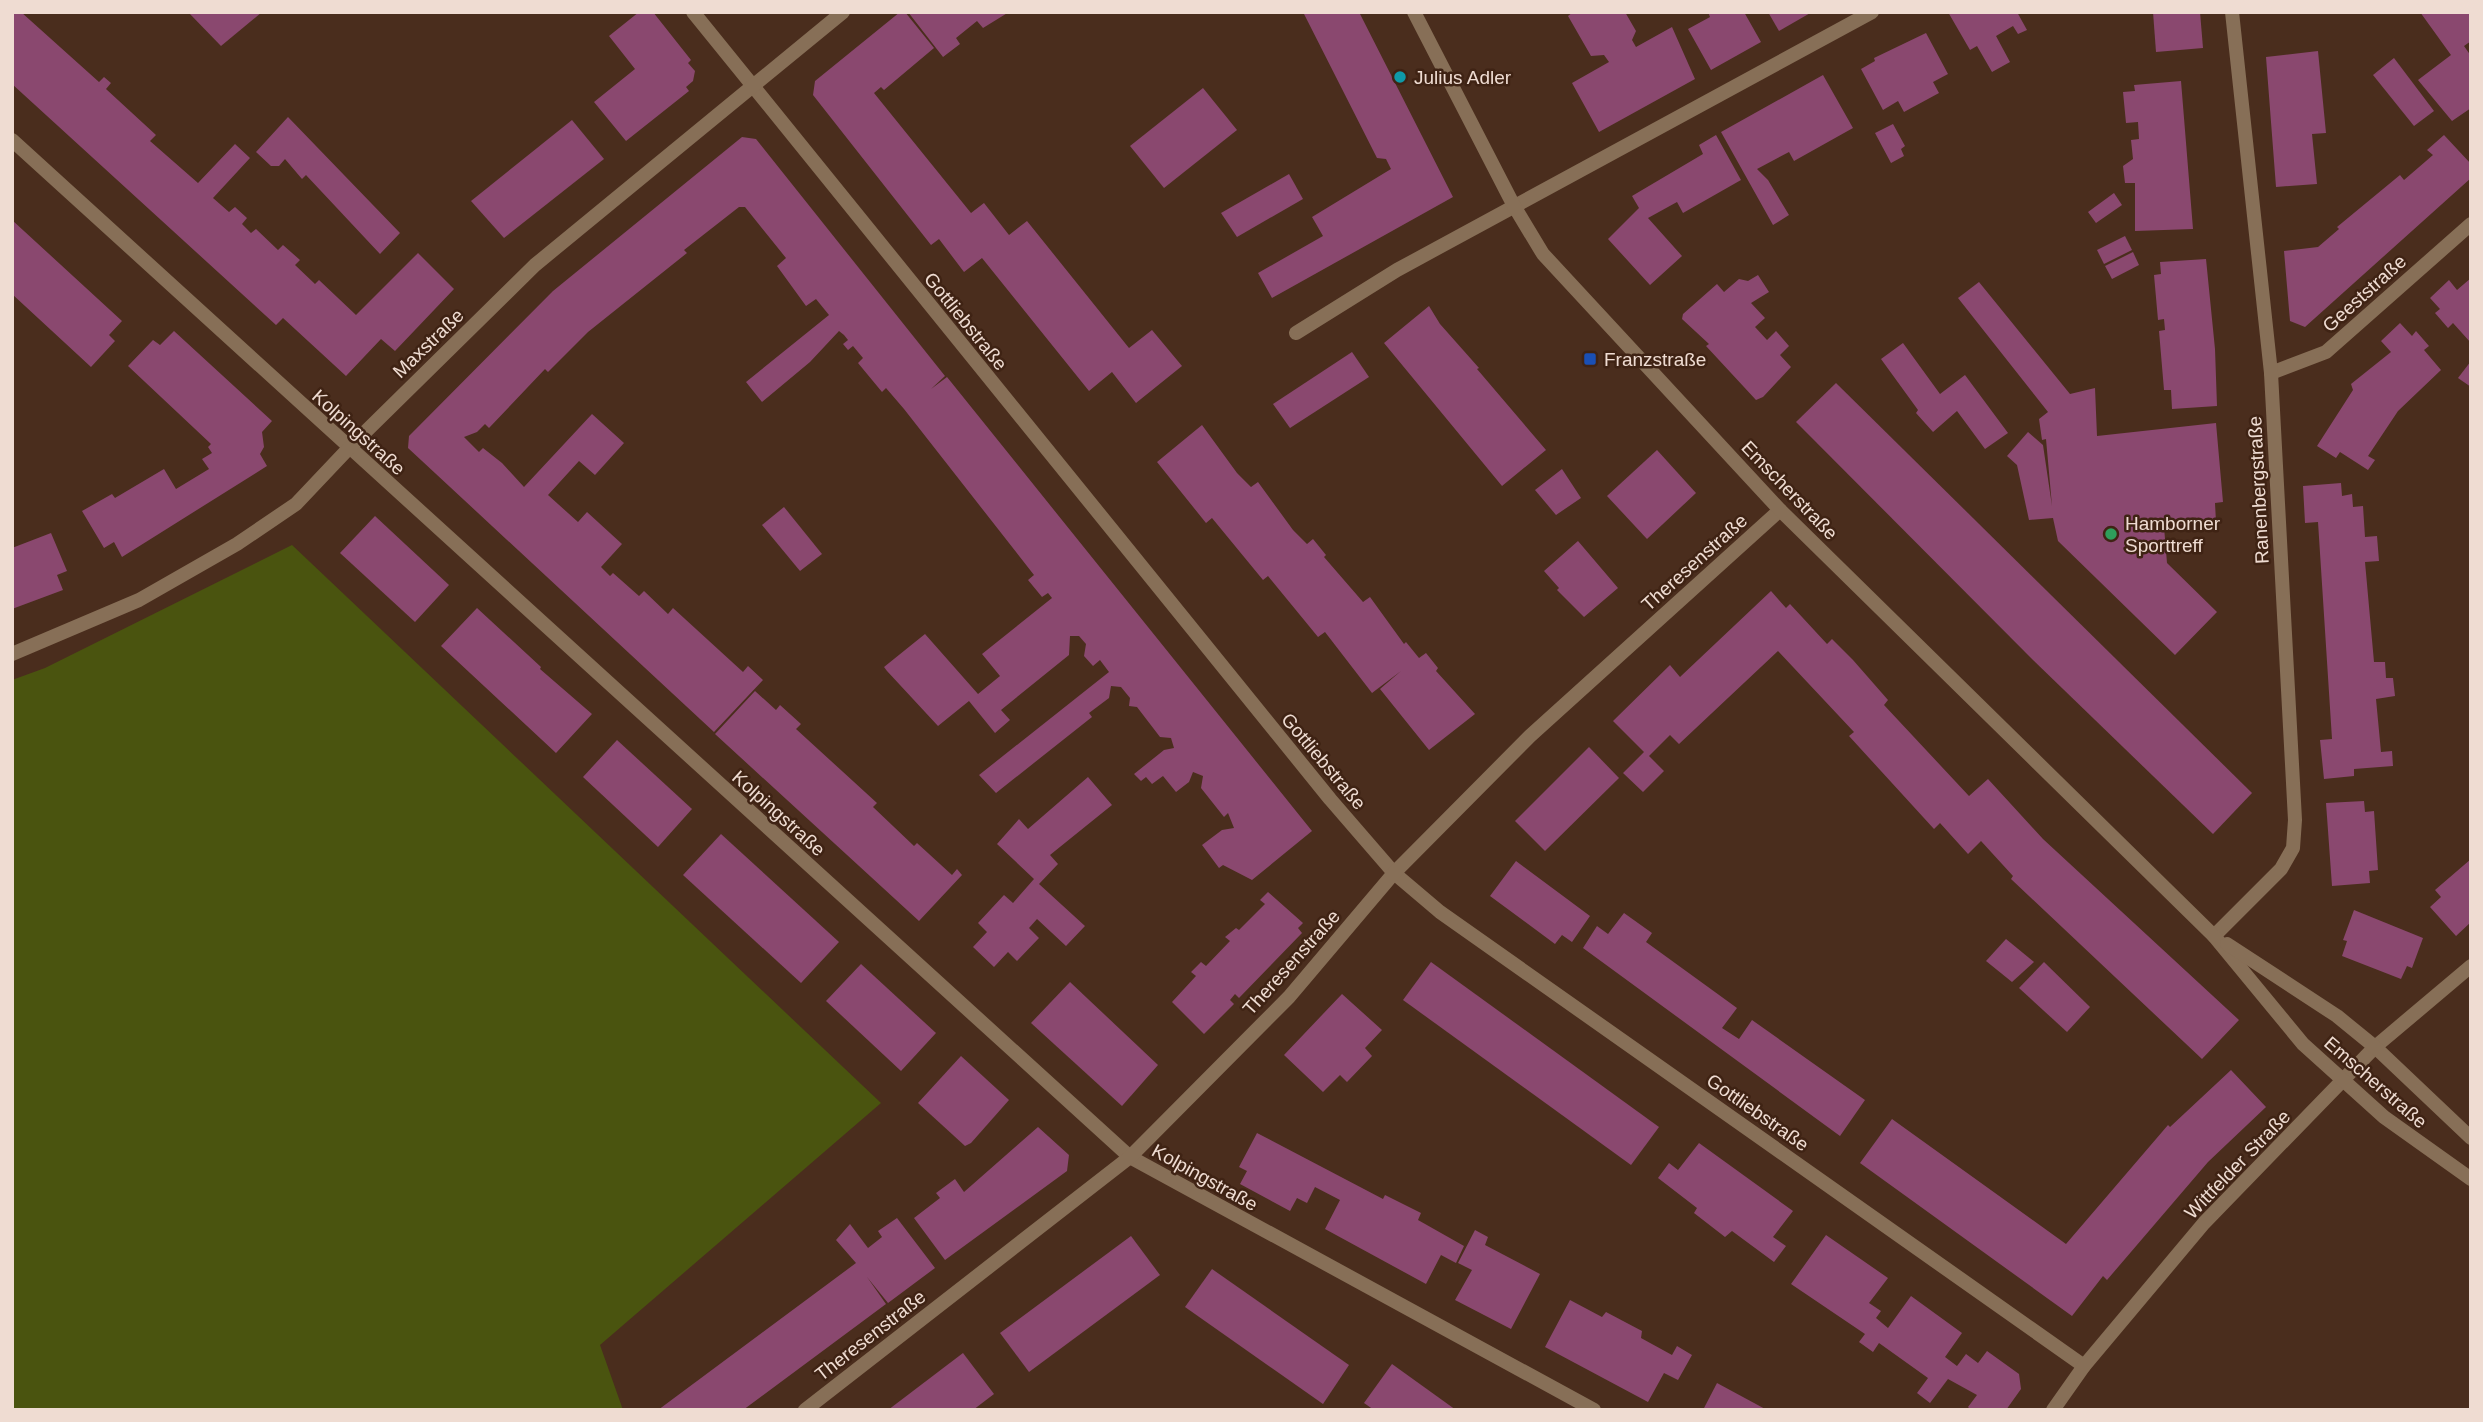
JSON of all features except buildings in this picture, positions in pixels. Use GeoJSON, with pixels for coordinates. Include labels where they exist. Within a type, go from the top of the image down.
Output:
{"type":"FeatureCollection","features":[{"type":"Feature","properties":{"kind":"street","name":"Gottliebstraße"},"geometry":{"type":"LineString","coordinates":[[692,12],[1321,789],[1394,873],[1452,920],[2084,1366]]}},
{"type":"Feature","properties":{"kind":"street","name":"Maxstraße"},"geometry":{"type":"LineString","coordinates":[[12,654],[139,600],[237,544],[296,504],[349,448],[535,265],[843,12]]}},
{"type":"Feature","properties":{"kind":"street","name":"Emscherstraße"},"geometry":{"type":"LineString","coordinates":[[1414,12],[1514,206],[1543,254],[1780,510],[2214,936],[2303,1044],[2343,1083],[2413,1140],[2471,1179]]}},
{"type":"Feature","properties":{"kind":"street"},"geometry":{"type":"LineString","coordinates":[[1296,333],[1396,270],[1872,12]]}},
{"type":"Feature","properties":{"kind":"street","name":"Ranenbergstraße"},"geometry":{"type":"LineString","coordinates":[[2214,936],[2281,869],[2293,848],[2295,820],[2271,373],[2232,12]]}},
{"type":"Feature","properties":{"kind":"street","name":"Kolpingstraße"},"geometry":{"type":"LineString","coordinates":[[12,140],[1130,1157],[1594,1410]]}},
{"type":"Feature","properties":{"kind":"street","name":"Geeststraße"},"geometry":{"type":"LineString","coordinates":[[2271,373],[2326,352],[2471,224]]}},
{"type":"Feature","properties":{"kind":"street","name":"Theresenstraße"},"geometry":{"type":"LineString","coordinates":[[805,1410],[1130,1157],[1289,997],[1394,873],[1530,736],[1780,510]]}},
{"type":"Feature","properties":{"kind":"street","name":"Emscherstraße"},"geometry":{"type":"LineString","coordinates":[[2214,936],[2337,1016],[2471,1138]]}},
{"type":"Feature","properties":{"kind":"street","name":"Wittfelder Straße"},"geometry":{"type":"LineString","coordinates":[[2053,1410],[2084,1366],[2204,1223],[2375,1048],[2471,966]]}},
{"type":"Feature","properties":{"kind":"green space"},"geometry":{"type":"Polygon","coordinates":[[[292,545],[881,1103],[600,1345],[623,1410],[12,1410],[12,680],[45,668],[292,545]]]}},
{"type":"Feature","properties":{"kind":"place","name":"Julius Adler"},"geometry":{"type":"Point","coordinates":[1400,77]}},
{"type":"Feature","properties":{"kind":"place","name":"Franzstraße"},"geometry":{"type":"Point","coordinates":[1590,359]}},
{"type":"Feature","properties":{"kind":"place","name":"Hamborner Sporttreff"},"geometry":{"type":"Point","coordinates":[2111,534]}}]}
